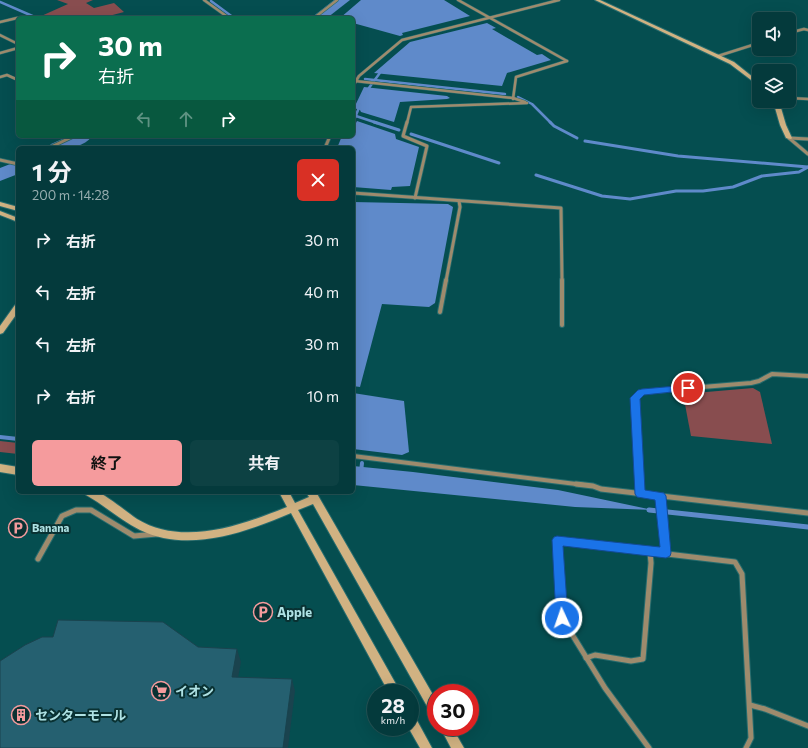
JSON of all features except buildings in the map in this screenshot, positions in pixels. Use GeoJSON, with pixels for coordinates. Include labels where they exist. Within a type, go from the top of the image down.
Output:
{"type":"FeatureCollection","features":[{"type":"Feature","properties":{"kind":"street"},"geometry":{"type":"LineString","coordinates":[[204,0],[226,16]]}},
{"type":"Feature","properties":{"kind":"street"},"geometry":{"type":"LineString","coordinates":[[317,16],[337,0]]}},
{"type":"Feature","properties":{"kind":"street"},"geometry":{"type":"LineString","coordinates":[[458,0],[567,61],[516,77],[513,98],[515,104]]}},
{"type":"Feature","properties":{"kind":"street"},"geometry":{"type":"LineString","coordinates":[[355,81],[402,40],[559,0]]}},
{"type":"Feature","properties":{"kind":"street"},"geometry":{"type":"LineString","coordinates":[[597,0],[718,56],[738,67],[752,78]]}},
{"type":"Feature","properties":{"kind":"street"},"geometry":{"type":"LineString","coordinates":[[0,22],[16,18]]}},
{"type":"Feature","properties":{"kind":"street"},"geometry":{"type":"LineString","coordinates":[[796,31],[804,28],[808,30]]}},
{"type":"Feature","properties":{"kind":"street"},"geometry":{"type":"LineString","coordinates":[[0,35],[16,43]]}},
{"type":"Feature","properties":{"kind":"street"},"geometry":{"type":"LineString","coordinates":[[718,56],[752,45]]}},
{"type":"Feature","properties":{"kind":"street"},"geometry":{"type":"LineString","coordinates":[[0,54],[16,49]]}},
{"type":"Feature","properties":{"kind":"street"},"geometry":{"type":"LineString","coordinates":[[0,77],[7,75],[16,79]]}},
{"type":"Feature","properties":{"kind":"street"},"geometry":{"type":"LineString","coordinates":[[355,81],[513,98],[527,103],[411,107],[403,136],[427,146],[415,198]]}},
{"type":"Feature","properties":{"kind":"street"},"geometry":{"type":"LineString","coordinates":[[796,98],[808,99]]}},
{"type":"Feature","properties":{"kind":"street"},"geometry":{"type":"LineString","coordinates":[[778,108],[789,138],[808,154]]}},
{"type":"Feature","properties":{"kind":"street"},"geometry":{"type":"LineString","coordinates":[[53,146],[70,138]]}},
{"type":"Feature","properties":{"kind":"street"},"geometry":{"type":"LineString","coordinates":[[789,138],[808,139]]}},
{"type":"Feature","properties":{"kind":"street"},"geometry":{"type":"LineString","coordinates":[[0,160],[16,163]]}},
{"type":"Feature","properties":{"kind":"street"},"geometry":{"type":"LineString","coordinates":[[355,193],[561,208],[562,325]]}},
{"type":"Feature","properties":{"kind":"street"},"geometry":{"type":"LineString","coordinates":[[440,312],[460,207],[459,201]]}},
{"type":"Feature","properties":{"kind":"street"},"geometry":{"type":"LineString","coordinates":[[0,204],[16,208]]}},
{"type":"Feature","properties":{"kind":"street"},"geometry":{"type":"LineString","coordinates":[[0,214],[16,219]]}},
{"type":"Feature","properties":{"kind":"street"},"geometry":{"type":"LineString","coordinates":[[0,331],[16,310]]}},
{"type":"Feature","properties":{"kind":"street"},"geometry":{"type":"LineString","coordinates":[[640,494],[635,398],[642,392],[751,383],[759,381],[772,374],[808,376]]}},
{"type":"Feature","properties":{"kind":"street"},"geometry":{"type":"LineString","coordinates":[[355,456],[593,486],[600,489],[808,513]]}},
{"type":"Feature","properties":{"kind":"street"},"geometry":{"type":"LineString","coordinates":[[0,468],[16,471]]}},
{"type":"Feature","properties":{"kind":"street"},"geometry":{"type":"LineString","coordinates":[[92,494],[147,528],[165,534]]}},
{"type":"Feature","properties":{"kind":"street"},"geometry":{"type":"LineString","coordinates":[[285,494],[390,684]]}},
{"type":"Feature","properties":{"kind":"street"},"geometry":{"type":"LineString","coordinates":[[38,559],[62,516],[69,512],[83,508],[91,510],[134,536],[165,534],[196,537],[215,534],[252,523],[292,508],[313,495],[427,695]]}},
{"type":"Feature","properties":{"kind":"street"},"geometry":{"type":"LineString","coordinates":[[660,496],[666,553]]}},
{"type":"Feature","properties":{"kind":"street"},"geometry":{"type":"LineString","coordinates":[[649,748],[605,688],[562,618],[557,540],[735,562],[742,574],[750,705],[751,738],[746,748]]}},
{"type":"Feature","properties":{"kind":"street"},"geometry":{"type":"LineString","coordinates":[[586,658],[595,655],[631,661],[643,659],[651,563],[650,552]]}},
{"type":"Feature","properties":{"kind":"street"},"geometry":{"type":"LineString","coordinates":[[750,705],[765,709],[808,726]]}},
{"type":"Feature","properties":{"kind":"street"},"geometry":{"type":"LineString","coordinates":[[419,735],[426,748]]}},
{"type":"Feature","properties":{"kind":"street"},"geometry":{"type":"LineString","coordinates":[[451,736],[458,748]]}},
{"type":"Feature","properties":{"kind":"shaded area"},"geometry":{"type":"Polygon","coordinates":[[[57,0],[93,0],[86,3],[94,8],[114,3],[124,12],[109,16],[41,16],[68,4],[57,0]]]}},
{"type":"Feature","properties":{"kind":"shaded area"},"geometry":{"type":"Polygon","coordinates":[[[753,388],[760,392],[772,444],[691,436],[683,394],[753,388]]]}},
{"type":"Feature","properties":{"kind":"shaded area"},"geometry":{"type":"Polygon","coordinates":[[[0,441],[16,443],[16,454],[0,452],[0,441]]]}},
{"type":"Feature","properties":{"kind":"water"},"geometry":{"type":"Polygon","coordinates":[[[361,0],[444,0],[470,16],[402,33],[403,35],[400,36],[355,24],[355,16],[342,16],[361,0]]]}},
{"type":"Feature","properties":{"kind":"water"},"geometry":{"type":"Polygon","coordinates":[[[487,23],[496,28],[492,29],[537,55],[542,54],[551,60],[507,73],[502,86],[374,73],[410,42],[487,23]]]}},
{"type":"Feature","properties":{"kind":"water"},"geometry":{"type":"Polygon","coordinates":[[[364,87],[447,96],[450,98],[400,102],[394,122],[361,112],[355,108],[364,87]]]}},
{"type":"Feature","properties":{"kind":"water"},"geometry":{"type":"Polygon","coordinates":[[[357,121],[395,134],[396,139],[419,147],[410,186],[392,187],[391,190],[355,187],[355,146],[338,146],[341,138],[355,138],[355,125],[357,121]]]}},
{"type":"Feature","properties":{"kind":"water"},"geometry":{"type":"Polygon","coordinates":[[[355,202],[448,204],[453,207],[435,303],[429,307],[382,304],[360,387],[355,386],[355,202]]]}},
{"type":"Feature","properties":{"kind":"water"},"geometry":{"type":"Polygon","coordinates":[[[355,393],[404,401],[409,452],[402,455],[355,449],[355,393]]]}},
{"type":"Feature","properties":{"kind":"water"},"geometry":{"type":"Polygon","coordinates":[[[355,466],[558,490],[653,510],[575,507],[355,485],[355,466]]]}},
{"type":"Feature","properties":{"kind":"waterway"},"geometry":{"type":"LineString","coordinates":[[321,16],[343,0]]}},
{"type":"Feature","properties":{"kind":"waterway"},"geometry":{"type":"LineString","coordinates":[[211,1],[231,16]]}},
{"type":"Feature","properties":{"kind":"waterway"},"geometry":{"type":"LineString","coordinates":[[0,2],[32,16]]}},
{"type":"Feature","properties":{"kind":"waterway"},"geometry":{"type":"LineString","coordinates":[[375,80],[382,70]]}},
{"type":"Feature","properties":{"kind":"waterway"},"geometry":{"type":"LineString","coordinates":[[365,79],[375,80]]}},
{"type":"Feature","properties":{"kind":"waterway"},"geometry":{"type":"LineString","coordinates":[[366,92],[375,80]]}},
{"type":"Feature","properties":{"kind":"waterway"},"geometry":{"type":"LineString","coordinates":[[375,80],[505,94]]}},
{"type":"Feature","properties":{"kind":"waterway"},"geometry":{"type":"LineString","coordinates":[[518,97],[532,104],[554,126],[577,138]]}},
{"type":"Feature","properties":{"kind":"waterway"},"geometry":{"type":"LineString","coordinates":[[356,116],[360,105]]}},
{"type":"Feature","properties":{"kind":"waterway"},"geometry":{"type":"LineString","coordinates":[[356,116],[374,122]]}},
{"type":"Feature","properties":{"kind":"waterway"},"geometry":{"type":"LineString","coordinates":[[374,122],[399,130]]}},
{"type":"Feature","properties":{"kind":"waterway"},"geometry":{"type":"LineString","coordinates":[[411,134],[499,163]]}},
{"type":"Feature","properties":{"kind":"waterway"},"geometry":{"type":"LineString","coordinates":[[61,146],[79,138]]}},
{"type":"Feature","properties":{"kind":"waterway"},"geometry":{"type":"LineString","coordinates":[[536,175],[602,196],[630,199],[676,191],[703,191],[733,187],[762,176],[799,172],[808,167],[678,156],[585,141]]}},
{"type":"Feature","properties":{"kind":"waterway"},"geometry":{"type":"LineString","coordinates":[[0,175],[16,168]]}},
{"type":"Feature","properties":{"kind":"waterway"},"geometry":{"type":"LineString","coordinates":[[0,437],[16,439]]}},
{"type":"Feature","properties":{"kind":"waterway"},"geometry":{"type":"LineString","coordinates":[[361,472],[362,463]]}},
{"type":"Feature","properties":{"kind":"waterway"},"geometry":{"type":"LineString","coordinates":[[649,510],[808,527]]}},
{"type":"Feature","properties":{"kind":"place","name":"Banana"},"geometry":{"type":"Point","coordinates":[18,528]}},
{"type":"Feature","properties":{"kind":"place","name":"Apple"},"geometry":{"type":"Point","coordinates":[263,612]}},
{"type":"Feature","properties":{"kind":"place","name":"イオン"},"geometry":{"type":"Point","coordinates":[161,691]}},
{"type":"Feature","properties":{"kind":"place","name":"センターモール"},"geometry":{"type":"Point","coordinates":[21,715]}},
{"type":"Feature","properties":{"kind":"route"},"geometry":{"type":"LineString","coordinates":[[562,618],[557,540],[666,553],[660,496],[640,494],[635,398],[642,392],[688,388]]}}]}
